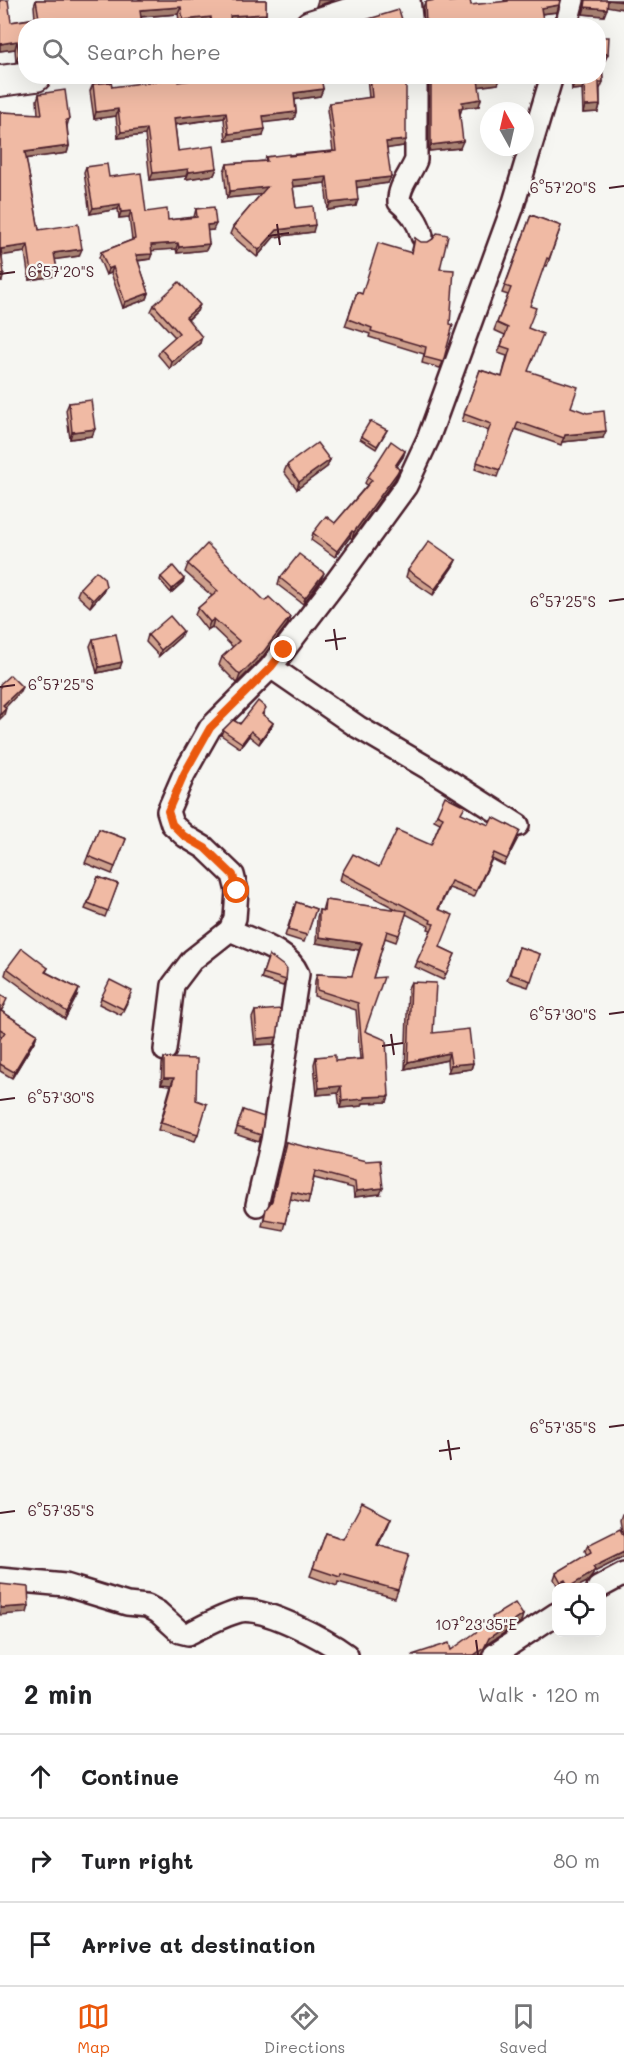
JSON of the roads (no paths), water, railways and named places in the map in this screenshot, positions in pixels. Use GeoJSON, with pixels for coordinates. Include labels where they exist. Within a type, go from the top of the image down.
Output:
{"type":"FeatureCollection","features":[{"type":"Feature","properties":{"kind":"main road"},"geometry":{"type":"LineString","coordinates":[[333,18],[379,2]]}},
{"type":"Feature","properties":{"kind":"main road"},"geometry":{"type":"LineString","coordinates":[[0,81],[18,78]]}},
{"type":"Feature","properties":{"kind":"street"},"geometry":{"type":"LineString","coordinates":[[409,0],[411,18]]}},
{"type":"Feature","properties":{"kind":"street"},"geometry":{"type":"LineString","coordinates":[[568,18],[573,0]]}},
{"type":"Feature","properties":{"kind":"street"},"geometry":{"type":"LineString","coordinates":[[416,84],[416,160],[399,192],[399,202],[419,224],[422,236]]}},
{"type":"Feature","properties":{"kind":"street"},"geometry":{"type":"LineString","coordinates":[[165,1050],[173,985],[192,960],[230,930],[236,918],[237,891],[233,875],[205,848],[184,836],[172,824],[168,811],[184,774],[210,728],[271,667],[406,486],[424,448],[512,209],[550,84]]}},
{"type":"Feature","properties":{"kind":"street"},"geometry":{"type":"LineString","coordinates":[[271,667],[358,727],[518,825]]}},
{"type":"Feature","properties":{"kind":"street"},"geometry":{"type":"LineString","coordinates":[[230,930],[287,959],[298,974],[272,1141],[257,1205]]}},
{"type":"Feature","properties":{"kind":"street"},"geometry":{"type":"LineString","coordinates":[[606,1583],[624,1574]]}},
{"type":"Feature","properties":{"kind":"street"},"geometry":{"type":"LineString","coordinates":[[0,1580],[65,1585],[127,1604],[147,1606],[158,1612],[180,1632],[188,1634],[241,1611],[260,1612],[328,1641],[347,1655]]}},
{"type":"Feature","properties":{"kind":"street"},"geometry":{"type":"LineString","coordinates":[[494,1655],[552,1617]]}}]}
